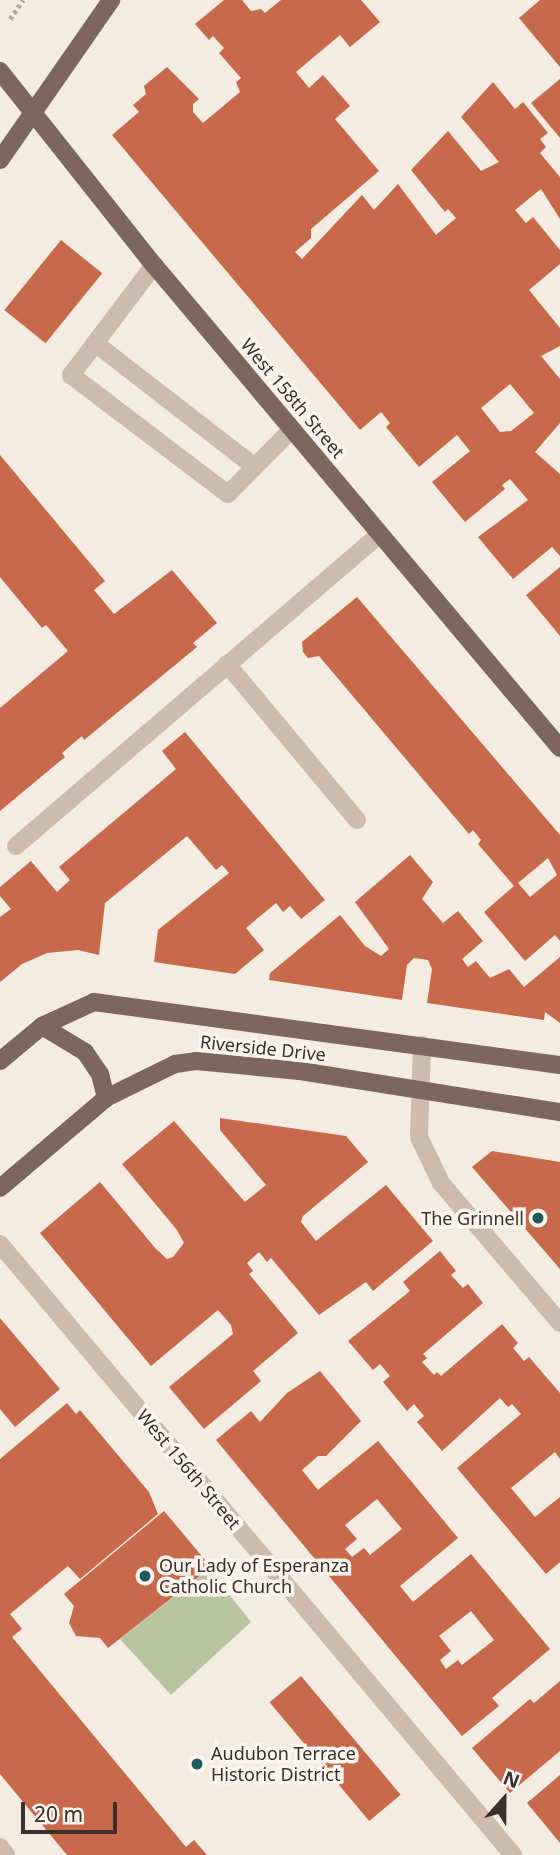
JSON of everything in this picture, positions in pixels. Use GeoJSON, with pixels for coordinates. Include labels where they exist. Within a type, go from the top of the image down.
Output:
{"type":"FeatureCollection","features":[{"type":"Feature","properties":{"kind":"main road"},"geometry":{"type":"LineString","coordinates":[[0,160],[111,0]]}},
{"type":"Feature","properties":{"kind":"main road","name":"West 158th Street"},"geometry":{"type":"LineString","coordinates":[[0,71],[154,265],[560,748]]}},
{"type":"Feature","properties":{"kind":"main road","name":"Riverside Drive"},"geometry":{"type":"LineString","coordinates":[[0,1061],[42,1026],[94,1002],[560,1065]]}},
{"type":"Feature","properties":{"kind":"main road"},"geometry":{"type":"LineString","coordinates":[[42,1026],[85,1052],[100,1074],[106,1098]]}},
{"type":"Feature","properties":{"kind":"main road","name":"Riverside Drive"},"geometry":{"type":"LineString","coordinates":[[0,1188],[106,1098],[154,1072],[196,1061],[300,1071],[560,1112]]}},
{"type":"Feature","properties":{"kind":"street"},"geometry":{"type":"LineString","coordinates":[[154,265],[71,375],[228,494],[292,429]]}},
{"type":"Feature","properties":{"kind":"street"},"geometry":{"type":"LineString","coordinates":[[95,343],[256,467]]}},
{"type":"Feature","properties":{"kind":"street"},"geometry":{"type":"LineString","coordinates":[[16,846],[379,535]]}},
{"type":"Feature","properties":{"kind":"street"},"geometry":{"type":"LineString","coordinates":[[227,664],[357,820]]}},
{"type":"Feature","properties":{"kind":"street"},"geometry":{"type":"LineString","coordinates":[[422,1045],[419,1137],[441,1184],[560,1323]]}},
{"type":"Feature","properties":{"kind":"street","name":"West 156th Street"},"geometry":{"type":"LineString","coordinates":[[0,1244],[513,1855]]}},
{"type":"Feature","properties":{"kind":"street"},"geometry":{"type":"LineString","coordinates":[[0,1847],[6,1855]]}},
{"type":"Feature","properties":{"kind":"path"},"geometry":{"type":"LineString","coordinates":[[10,19],[23,0]]}},
{"type":"Feature","properties":{"kind":"green space"},"geometry":{"type":"Polygon","coordinates":[[[209,1569],[251,1622],[171,1695],[120,1639],[209,1569]]]}},
{"type":"Feature","properties":{"kind":"building"},"geometry":{"type":"Polygon","coordinates":[[[224,0],[242,0],[251,11],[261,9],[265,13],[281,0],[361,0],[380,22],[350,47],[340,35],[296,72],[309,88],[323,75],[350,106],[335,119],[379,171],[311,229],[311,238],[295,252],[302,259],[362,195],[374,210],[398,184],[436,235],[456,218],[448,209],[445,212],[411,170],[448,131],[481,171],[499,162],[461,117],[493,82],[515,109],[523,102],[548,133],[540,139],[546,147],[540,153],[560,177],[560,219],[541,189],[515,210],[526,223],[533,217],[560,250],[560,264],[529,290],[560,328],[560,346],[541,356],[560,379],[560,423],[535,452],[560,474],[560,556],[552,547],[513,579],[478,537],[528,500],[510,479],[502,485],[505,489],[465,522],[432,482],[470,451],[457,435],[419,467],[386,427],[390,423],[381,412],[360,430],[112,135],[139,112],[133,105],[146,94],[144,86],[167,67],[199,99],[193,104],[193,112],[203,123],[240,92],[236,82],[241,78],[219,53],[224,48],[213,36],[209,40],[195,24],[224,0]],[[510,384],[481,408],[500,432],[511,431],[534,413],[510,384]]]}},
{"type":"Feature","properties":{"kind":"building"},"geometry":{"type":"Polygon","coordinates":[[[540,0],[560,0],[560,67],[519,18],[540,0]]]}},
{"type":"Feature","properties":{"kind":"building"},"geometry":{"type":"Polygon","coordinates":[[[560,79],[560,138],[531,103],[560,79]]]}},
{"type":"Feature","properties":{"kind":"building"},"geometry":{"type":"Polygon","coordinates":[[[61,240],[102,273],[46,343],[4,310],[61,240]]]}},
{"type":"Feature","properties":{"kind":"building"},"geometry":{"type":"Polygon","coordinates":[[[0,455],[105,581],[94,590],[114,614],[172,570],[217,623],[193,643],[197,647],[84,740],[82,736],[62,753],[65,757],[0,811],[0,708],[68,651],[46,625],[42,628],[0,577],[0,455]]]}},
{"type":"Feature","properties":{"kind":"building"},"geometry":{"type":"Polygon","coordinates":[[[560,567],[560,636],[526,595],[560,567]]]}},
{"type":"Feature","properties":{"kind":"building"},"geometry":{"type":"Polygon","coordinates":[[[357,597],[560,835],[560,941],[555,935],[525,961],[484,912],[514,886],[478,844],[481,840],[473,830],[469,834],[319,656],[308,658],[303,652],[302,642],[357,597]],[[548,858],[518,883],[530,897],[557,875],[548,858]]]}},
{"type":"Feature","properties":{"kind":"building"},"geometry":{"type":"Polygon","coordinates":[[[185,732],[325,900],[301,919],[290,906],[283,912],[276,903],[246,928],[264,950],[235,974],[154,962],[158,930],[229,873],[222,865],[216,870],[187,836],[105,903],[99,955],[78,950],[47,953],[22,964],[0,982],[0,917],[11,909],[0,896],[0,887],[31,861],[57,892],[70,880],[59,867],[176,769],[162,751],[185,732]]]}},
{"type":"Feature","properties":{"kind":"building"},"geometry":{"type":"Polygon","coordinates":[[[410,855],[433,882],[422,899],[443,923],[458,911],[483,941],[462,959],[468,967],[476,961],[490,978],[509,969],[524,987],[560,957],[560,1023],[545,1012],[544,1020],[427,1003],[432,969],[428,960],[414,958],[407,965],[402,1000],[269,980],[270,973],[340,915],[365,946],[381,956],[389,949],[355,902],[410,855]]]}},
{"type":"Feature","properties":{"kind":"building"},"geometry":{"type":"Polygon","coordinates":[[[220,1118],[346,1136],[368,1162],[303,1216],[301,1222],[316,1241],[386,1185],[433,1241],[373,1291],[366,1282],[319,1315],[271,1258],[267,1262],[259,1252],[247,1263],[253,1271],[249,1274],[298,1333],[253,1371],[261,1381],[204,1429],[169,1387],[233,1334],[231,1325],[218,1310],[151,1366],[40,1233],[100,1182],[156,1249],[167,1259],[173,1257],[184,1243],[177,1230],[122,1164],[174,1121],[245,1202],[266,1185],[220,1130],[220,1118]]]}},
{"type":"Feature","properties":{"kind":"building","name":"The Grinnell"},"geometry":{"type":"Polygon","coordinates":[[[492,1151],[560,1162],[560,1269],[472,1167],[492,1151]]]}},
{"type":"Feature","properties":{"kind":"building"},"geometry":{"type":"Polygon","coordinates":[[[440,1251],[456,1271],[451,1275],[463,1288],[468,1284],[483,1303],[423,1354],[427,1358],[422,1362],[434,1375],[437,1372],[441,1376],[502,1324],[518,1343],[513,1348],[524,1361],[529,1357],[560,1393],[560,1459],[555,1452],[511,1488],[535,1517],[560,1497],[560,1562],[546,1574],[457,1468],[521,1414],[512,1404],[508,1407],[500,1398],[442,1451],[417,1422],[424,1416],[414,1404],[407,1411],[383,1382],[390,1376],[380,1364],[373,1370],[348,1341],[410,1291],[403,1282],[440,1251]]]}},
{"type":"Feature","properties":{"kind":"building"},"geometry":{"type":"Polygon","coordinates":[[[0,1318],[60,1389],[15,1427],[0,1409],[0,1318]]]}},
{"type":"Feature","properties":{"kind":"building"},"geometry":{"type":"Polygon","coordinates":[[[320,1371],[361,1421],[326,1456],[318,1456],[302,1470],[318,1490],[378,1441],[458,1538],[400,1586],[413,1602],[471,1554],[550,1649],[492,1698],[499,1706],[462,1736],[216,1440],[251,1411],[260,1422],[287,1393],[320,1371]],[[377,1499],[345,1525],[357,1539],[345,1549],[352,1557],[364,1548],[370,1555],[402,1529],[377,1499]],[[471,1611],[439,1636],[451,1651],[440,1660],[446,1669],[458,1660],[462,1665],[494,1640],[471,1611]]]}},
{"type":"Feature","properties":{"kind":"building"},"geometry":{"type":"Polygon","coordinates":[[[67,1403],[76,1414],[80,1410],[149,1492],[158,1514],[80,1579],[68,1566],[10,1614],[22,1629],[12,1637],[186,1847],[194,1840],[207,1855],[67,1855],[0,1774],[0,1459],[67,1403]]]}},
{"type":"Feature","properties":{"kind":"building","name":"Our Lady of Esperanza Catholic Church"},"geometry":{"type":"Polygon","coordinates":[[[164,1511],[211,1567],[108,1648],[100,1638],[76,1636],[69,1623],[74,1606],[64,1594],[164,1511]]]}},
{"type":"Feature","properties":{"kind":"building"},"geometry":{"type":"Polygon","coordinates":[[[301,1676],[401,1795],[369,1821],[270,1702],[301,1676]]]}},
{"type":"Feature","properties":{"kind":"building"},"geometry":{"type":"Polygon","coordinates":[[[560,1681],[560,1751],[510,1793],[472,1748],[530,1699],[534,1703],[560,1681]]]}},
{"type":"Feature","properties":{"kind":"building"},"geometry":{"type":"Polygon","coordinates":[[[560,1775],[560,1843],[527,1803],[560,1775]]]}},
{"type":"Feature","properties":{"kind":"place","name":"The Grinnell"},"geometry":{"type":"Point","coordinates":[538,1218]}},
{"type":"Feature","properties":{"kind":"place","name":"Our Lady of Esperanza Catholic Church"},"geometry":{"type":"Point","coordinates":[145,1576]}},
{"type":"Feature","properties":{"kind":"place","name":"Audubon Terrace Historic District"},"geometry":{"type":"Point","coordinates":[197,1764]}}]}
